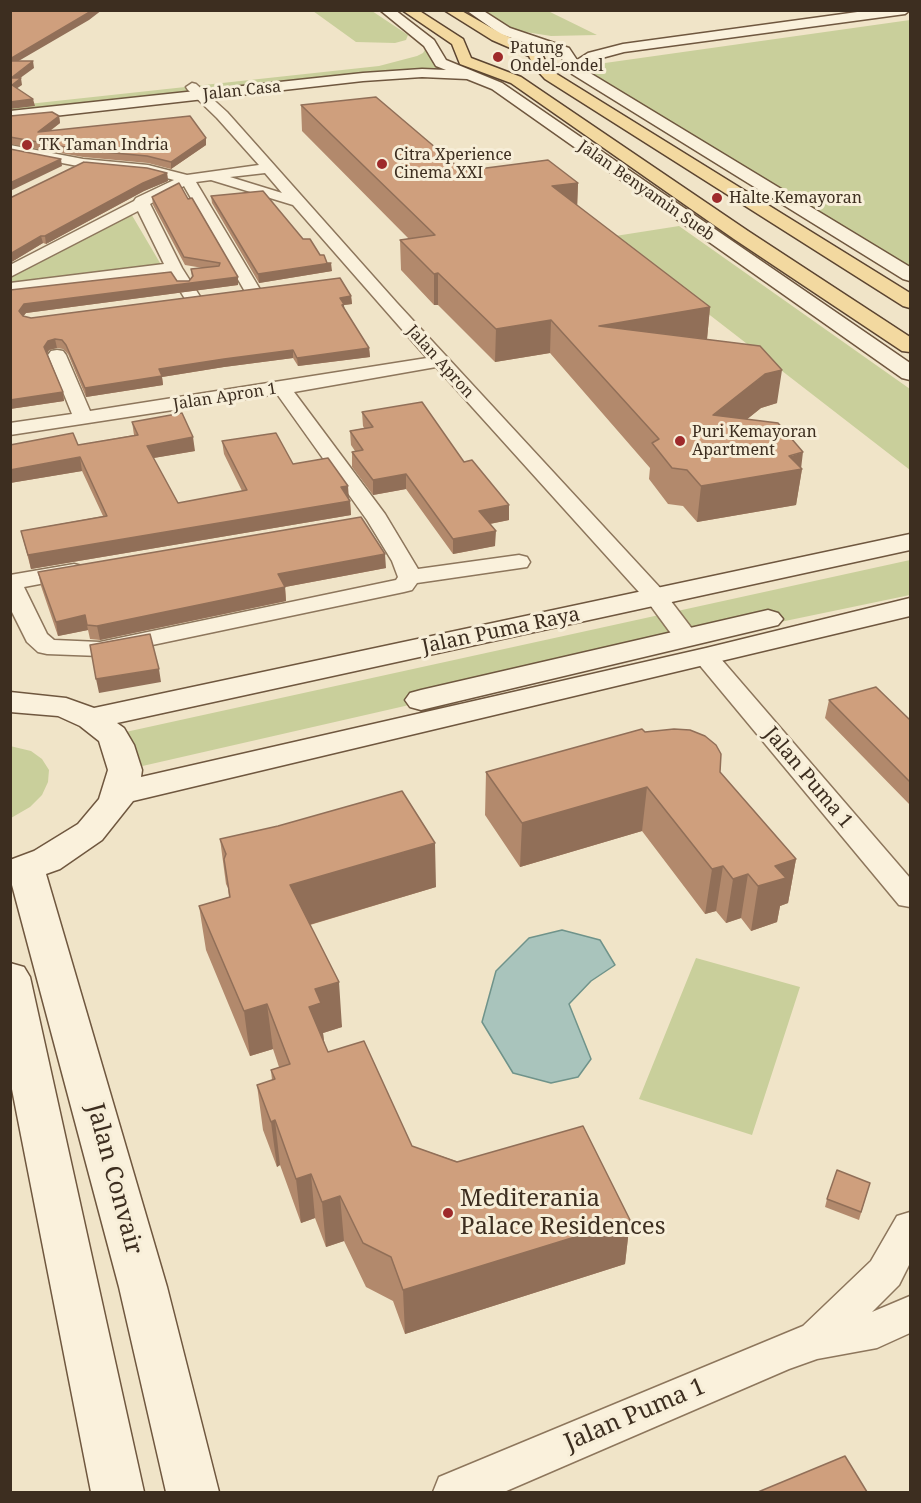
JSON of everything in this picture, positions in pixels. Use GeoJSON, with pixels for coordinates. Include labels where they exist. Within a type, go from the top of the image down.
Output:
{"type":"FeatureCollection","features":[{"type":"Feature","properties":{"kind":"main road","name":"Jalan Benyamin Sueb"},"geometry":{"type":"LineString","coordinates":[[386,10],[403,15],[470,45],[465,61],[516,80],[741,235],[910,346]]}},
{"type":"Feature","properties":{"kind":"main road"},"geometry":{"type":"LineString","coordinates":[[472,10],[505,31],[564,51],[577,71],[910,275]]}},
{"type":"Feature","properties":{"kind":"main road"},"geometry":{"type":"LineString","coordinates":[[622,48],[594,44],[602,40],[835,10]]}},
{"type":"Feature","properties":{"kind":"main road"},"geometry":{"type":"LineString","coordinates":[[577,71],[582,63],[593,56],[622,48],[905,10]]}},
{"type":"Feature","properties":{"kind":"main road"},"geometry":{"type":"LineString","coordinates":[[456,12],[502,39],[535,53],[541,67]]}},
{"type":"Feature","properties":{"kind":"main road","name":"Jalan Benyamin Sueb"},"geometry":{"type":"LineString","coordinates":[[403,15],[429,43],[441,63],[497,86],[910,373]]}},
{"type":"Feature","properties":{"kind":"main road"},"geometry":{"type":"LineString","coordinates":[[526,37],[574,40]]}},
{"type":"Feature","properties":{"kind":"main road"},"geometry":{"type":"LineString","coordinates":[[470,45],[497,44],[502,39]]}},
{"type":"Feature","properties":{"kind":"main road","name":"Jalan Casa"},"geometry":{"type":"LineString","coordinates":[[10,116],[379,66],[413,58],[423,53],[429,43]]}},
{"type":"Feature","properties":{"kind":"main road"},"geometry":{"type":"LineString","coordinates":[[496,72],[496,69],[516,64],[541,67],[555,79],[906,298]]}},
{"type":"Feature","properties":{"kind":"main road","name":"Jalan Casa"},"geometry":{"type":"LineString","coordinates":[[10,106],[413,73],[473,77]]}},
{"type":"Feature","properties":{"kind":"main road"},"geometry":{"type":"LineString","coordinates":[[565,112],[584,148]]}},
{"type":"Feature","properties":{"kind":"main road"},"geometry":{"type":"LineString","coordinates":[[669,127],[697,167]]}},
{"type":"Feature","properties":{"kind":"main road"},"geometry":{"type":"LineString","coordinates":[[700,228],[741,235]]}},
{"type":"Feature","properties":{"kind":"main road","name":"Jalan Puma Raya"},"geometry":{"type":"LineString","coordinates":[[661,605],[910,542]]}},
{"type":"Feature","properties":{"kind":"main road","name":"Jalan Puma Raya"},"geometry":{"type":"LineString","coordinates":[[101,727],[661,605],[910,559]]}},
{"type":"Feature","properties":{"kind":"main road"},"geometry":{"type":"LineString","coordinates":[[697,648],[910,586]]}},
{"type":"Feature","properties":{"kind":"main road"},"geometry":{"type":"LineString","coordinates":[[122,782],[697,648],[910,607]]}},
{"type":"Feature","properties":{"kind":"main road"},"geometry":{"type":"LineString","coordinates":[[10,702],[66,708],[101,727],[123,757],[122,782],[109,813],[90,832],[66,849],[18,871]]}},
{"type":"Feature","properties":{"kind":"main road","name":"Jalan Convair"},"geometry":{"type":"LineString","coordinates":[[18,871],[144,1287],[192,1492]]}},
{"type":"Feature","properties":{"kind":"main road"},"geometry":{"type":"LineString","coordinates":[[10,977],[118,1492]]}},
{"type":"Feature","properties":{"kind":"street","name":"Jalan Apron"},"geometry":{"type":"LineString","coordinates":[[196,91],[222,115],[298,202],[354,277],[440,361],[661,605],[697,648]]}},
{"type":"Feature","properties":{"kind":"street"},"geometry":{"type":"LineString","coordinates":[[10,149],[83,163],[148,169],[187,179],[253,291]]}},
{"type":"Feature","properties":{"kind":"street"},"geometry":{"type":"LineString","coordinates":[[63,173],[83,163]]}},
{"type":"Feature","properties":{"kind":"street"},"geometry":{"type":"LineString","coordinates":[[10,272],[141,201],[187,179],[268,168]]}},
{"type":"Feature","properties":{"kind":"street"},"geometry":{"type":"LineString","coordinates":[[210,176],[298,202]]}},
{"type":"Feature","properties":{"kind":"street"},"geometry":{"type":"LineString","coordinates":[[141,201],[174,268],[193,297]]}},
{"type":"Feature","properties":{"kind":"street"},"geometry":{"type":"LineString","coordinates":[[10,288],[174,268]]}},
{"type":"Feature","properties":{"kind":"street"},"geometry":{"type":"LineString","coordinates":[[233,293],[274,288]]}},
{"type":"Feature","properties":{"kind":"street"},"geometry":{"type":"LineString","coordinates":[[170,301],[213,295]]}},
{"type":"Feature","properties":{"kind":"street"},"geometry":{"type":"LineString","coordinates":[[57,355],[83,418]]}},
{"type":"Feature","properties":{"kind":"street","name":"Jalan Apron 1"},"geometry":{"type":"LineString","coordinates":[[10,429],[282,388],[440,361]]}},
{"type":"Feature","properties":{"kind":"street"},"geometry":{"type":"LineString","coordinates":[[282,388],[376,519],[410,577]]}},
{"type":"Feature","properties":{"kind":"street"},"geometry":{"type":"LineString","coordinates":[[353,523],[376,519]]}},
{"type":"Feature","properties":{"kind":"street"},"geometry":{"type":"LineString","coordinates":[[93,568],[10,582],[36,637],[47,647],[100,649],[404,585],[410,577],[519,562]]}},
{"type":"Feature","properties":{"kind":"street","name":"Jalan Puma 1"},"geometry":{"type":"LineString","coordinates":[[697,648],[910,897]]}},
{"type":"Feature","properties":{"kind":"street","name":"Jalan Puma 1"},"geometry":{"type":"LineString","coordinates":[[816,1340],[885,1273],[910,1228]]}},
{"type":"Feature","properties":{"kind":"street","name":"Jalan Puma 1"},"geometry":{"type":"LineString","coordinates":[[454,1492],[816,1340],[877,1330],[910,1314]]}},
{"type":"Feature","properties":{"kind":"green space"},"geometry":{"type":"Polygon","coordinates":[[[313,11],[372,11],[408,35],[406,40],[395,43],[356,42],[313,11]]]}},
{"type":"Feature","properties":{"kind":"green space"},"geometry":{"type":"Polygon","coordinates":[[[482,11],[548,11],[597,35],[551,36],[513,30],[482,11]]]}},
{"type":"Feature","properties":{"kind":"green space"},"geometry":{"type":"Polygon","coordinates":[[[910,20],[910,266],[589,74],[605,63],[910,20]]]}},
{"type":"Feature","properties":{"kind":"green space"},"geometry":{"type":"Polygon","coordinates":[[[429,43],[435,55],[473,77],[440,73],[11,116],[10,106],[379,66],[417,56],[423,53],[429,43]]]}},
{"type":"Feature","properties":{"kind":"green space"},"geometry":{"type":"Polygon","coordinates":[[[130,212],[163,268],[11,287],[10,277],[130,212]]]}},
{"type":"Feature","properties":{"kind":"green space"},"geometry":{"type":"Polygon","coordinates":[[[679,226],[910,389],[910,470],[609,237],[679,226]]]}},
{"type":"Feature","properties":{"kind":"green space"},"geometry":{"type":"Polygon","coordinates":[[[910,560],[910,595],[689,641],[125,770],[112,735],[910,560]]]}},
{"type":"Feature","properties":{"kind":"green space"},"geometry":{"type":"Polygon","coordinates":[[[10,746],[31,751],[42,759],[49,770],[48,782],[42,795],[30,807],[11,818],[10,746]]]}},
{"type":"Feature","properties":{"kind":"green space"},"geometry":{"type":"Polygon","coordinates":[[[696,958],[800,987],[752,1135],[639,1099],[696,958]]]}},
{"type":"Feature","properties":{"kind":"water"},"geometry":{"type":"Polygon","coordinates":[[[562,930],[600,940],[615,965],[591,981],[569,1004],[591,1059],[578,1077],[551,1083],[513,1073],[482,1022],[496,971],[529,938],[562,930]]]}},
{"type":"Feature","properties":{"kind":"building"},"geometry":{"type":"Polygon","coordinates":[[[10,10],[93,10],[10,59],[10,10]]]}},
{"type":"Feature","properties":{"kind":"building"},"geometry":{"type":"Polygon","coordinates":[[[10,61],[33,61],[11,78],[21,78],[12,85],[33,99],[10,102],[10,61]]]}},
{"type":"Feature","properties":{"kind":"building"},"geometry":{"type":"Polygon","coordinates":[[[376,97],[463,171],[548,160],[578,183],[552,186],[710,307],[599,326],[760,346],[782,370],[765,374],[713,415],[778,423],[803,452],[789,456],[802,469],[701,486],[687,470],[672,468],[652,443],[659,439],[551,320],[496,329],[438,273],[434,274],[400,240],[435,235],[301,105],[376,97]]]}},
{"type":"Feature","properties":{"kind":"building"},"geometry":{"type":"Polygon","coordinates":[[[52,112],[59,116],[38,132],[190,116],[206,138],[171,162],[147,156],[82,150],[10,137],[10,116],[52,112]]]}},
{"type":"Feature","properties":{"kind":"building"},"geometry":{"type":"Polygon","coordinates":[[[10,149],[61,159],[10,183],[10,149]]]}},
{"type":"Feature","properties":{"kind":"building"},"geometry":{"type":"Polygon","coordinates":[[[84,162],[147,168],[167,173],[143,183],[10,254],[10,198],[84,162]]]}},
{"type":"Feature","properties":{"kind":"building"},"geometry":{"type":"Polygon","coordinates":[[[179,183],[188,199],[192,198],[238,277],[24,304],[19,311],[23,316],[31,318],[340,278],[351,296],[340,298],[344,304],[342,305],[369,348],[297,358],[293,350],[224,359],[159,369],[162,376],[85,388],[66,345],[62,340],[55,339],[48,341],[44,347],[63,392],[10,400],[10,290],[171,272],[177,281],[189,281],[193,276],[191,269],[219,266],[220,263],[184,257],[152,197],[179,183]]]}},
{"type":"Feature","properties":{"kind":"building"},"geometry":{"type":"Polygon","coordinates":[[[263,191],[303,239],[310,239],[320,255],[324,255],[327,263],[331,263],[258,274],[211,196],[263,191]]]}},
{"type":"Feature","properties":{"kind":"building"},"geometry":{"type":"Polygon","coordinates":[[[422,402],[464,462],[472,460],[509,505],[479,511],[496,531],[453,539],[406,474],[373,480],[352,452],[363,450],[350,431],[373,427],[362,412],[422,402]]]}},
{"type":"Feature","properties":{"kind":"building"},"geometry":{"type":"Polygon","coordinates":[[[182,413],[193,437],[147,446],[178,503],[247,490],[222,441],[276,433],[293,464],[328,458],[348,486],[341,487],[350,501],[28,555],[21,531],[107,516],[80,457],[10,470],[10,445],[73,433],[78,445],[138,435],[132,422],[182,413]]]}},
{"type":"Feature","properties":{"kind":"building"},"geometry":{"type":"Polygon","coordinates":[[[361,517],[385,554],[278,574],[285,587],[97,626],[87,625],[85,615],[56,622],[38,572],[361,517]]]}},
{"type":"Feature","properties":{"kind":"building"},"geometry":{"type":"Polygon","coordinates":[[[150,634],[159,669],[96,679],[90,645],[150,634]]]}},
{"type":"Feature","properties":{"kind":"building"},"geometry":{"type":"Polygon","coordinates":[[[876,687],[910,720],[910,782],[829,700],[876,687]]]}},
{"type":"Feature","properties":{"kind":"building"},"geometry":{"type":"Polygon","coordinates":[[[642,729],[645,732],[690,730],[705,736],[716,745],[721,754],[720,772],[796,859],[775,866],[786,878],[758,886],[748,874],[733,879],[723,866],[712,869],[647,787],[522,823],[486,772],[642,729]]]}},
{"type":"Feature","properties":{"kind":"building"},"geometry":{"type":"Polygon","coordinates":[[[402,791],[435,843],[290,885],[339,982],[315,989],[321,1003],[309,1007],[328,1052],[364,1041],[412,1146],[457,1162],[583,1126],[630,1220],[403,1290],[391,1257],[363,1243],[340,1196],[322,1202],[311,1174],[296,1179],[275,1120],[271,1122],[257,1085],[275,1079],[271,1070],[290,1064],[267,1004],[244,1011],[199,906],[230,897],[224,859],[226,854],[220,839],[278,826],[402,791]]]}},
{"type":"Feature","properties":{"kind":"building"},"geometry":{"type":"Polygon","coordinates":[[[837,1170],[870,1183],[861,1212],[827,1199],[837,1170]]]}},
{"type":"Feature","properties":{"kind":"building"},"geometry":{"type":"Polygon","coordinates":[[[845,1456],[867,1492],[758,1492],[845,1456]]]}},
{"type":"Feature","properties":{"kind":"place","name":"Patung Ondel-ondel"},"geometry":{"type":"Point","coordinates":[498,57]}},
{"type":"Feature","properties":{"kind":"place","name":"TK Taman Indria"},"geometry":{"type":"Point","coordinates":[27,145]}},
{"type":"Feature","properties":{"kind":"place","name":"Citra Xperience Cinema XXI"},"geometry":{"type":"Point","coordinates":[382,164]}},
{"type":"Feature","properties":{"kind":"place","name":"Halte Kemayoran"},"geometry":{"type":"Point","coordinates":[717,198]}},
{"type":"Feature","properties":{"kind":"place","name":"Puri Kemayoran Apartment"},"geometry":{"type":"Point","coordinates":[680,441]}},
{"type":"Feature","properties":{"kind":"place","name":"Mediterania Palace Residences"},"geometry":{"type":"Point","coordinates":[448,1213]}}]}
